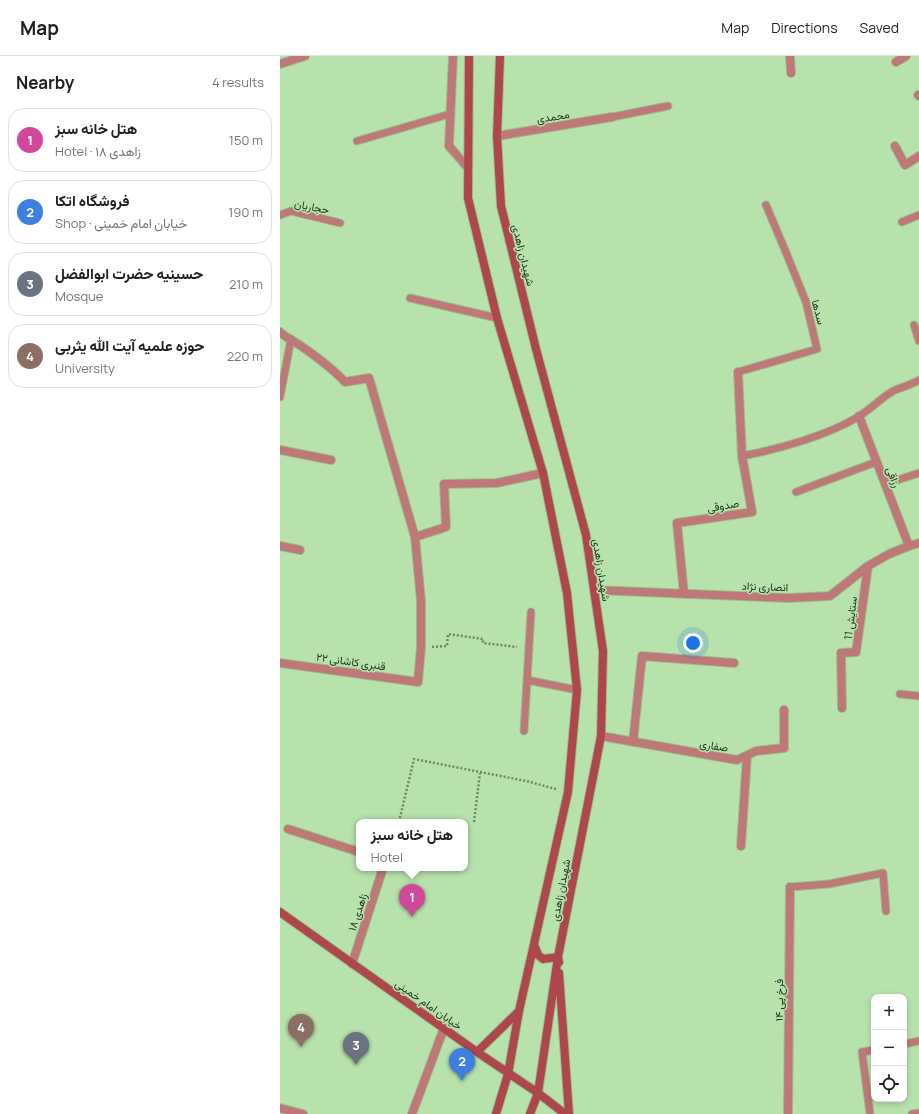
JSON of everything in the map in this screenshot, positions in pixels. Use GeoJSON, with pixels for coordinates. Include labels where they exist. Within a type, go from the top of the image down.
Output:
{"type":"FeatureCollection","features":[{"type":"Feature","properties":{"kind":"main road","name":"شهیدان زاهدی"},"geometry":{"type":"LineString","coordinates":[[469,56],[468,198],[497,318],[543,473],[567,593],[577,690],[568,792],[520,1011],[508,1074],[496,1114]]}},
{"type":"Feature","properties":{"kind":"main road","name":"شهیدان زاهدی"},"geometry":{"type":"LineString","coordinates":[[500,56],[497,136],[501,206],[536,349],[586,535],[603,651],[601,736],[558,957],[538,1093],[530,1114]]}},
{"type":"Feature","properties":{"kind":"main road","name":"خیابان امام خمینی"},"geometry":{"type":"LineString","coordinates":[[280,912],[508,1074],[538,1093],[564,1114]]}},
{"type":"Feature","properties":{"kind":"main road"},"geometry":{"type":"LineString","coordinates":[[535,947],[538,955],[543,959],[558,957],[569,1114]]}},
{"type":"Feature","properties":{"kind":"main road"},"geometry":{"type":"LineString","coordinates":[[477,1052],[520,1011]]}},
{"type":"Feature","properties":{"kind":"street"},"geometry":{"type":"LineString","coordinates":[[280,64],[305,56]]}},
{"type":"Feature","properties":{"kind":"street"},"geometry":{"type":"LineString","coordinates":[[453,56],[449,146],[468,168]]}},
{"type":"Feature","properties":{"kind":"street"},"geometry":{"type":"LineString","coordinates":[[790,56],[791,73]]}},
{"type":"Feature","properties":{"kind":"street"},"geometry":{"type":"LineString","coordinates":[[896,62],[906,56]]}},
{"type":"Feature","properties":{"kind":"street","name":"محمدی"},"geometry":{"type":"LineString","coordinates":[[497,136],[612,118]]}},
{"type":"Feature","properties":{"kind":"street"},"geometry":{"type":"LineString","coordinates":[[895,146],[905,165],[919,156]]}},
{"type":"Feature","properties":{"kind":"street"},"geometry":{"type":"LineString","coordinates":[[280,332],[286,338],[291,339],[320,359],[345,382],[369,378],[415,537],[421,601],[421,647]]}},
{"type":"Feature","properties":{"kind":"street","name":"صدوقی"},"geometry":{"type":"LineString","coordinates":[[684,594],[677,523],[752,512],[742,456],[738,372]]}},
{"type":"Feature","properties":{"kind":"street","name":"رزاقی"},"geometry":{"type":"LineString","coordinates":[[859,416],[909,546]]}},
{"type":"Feature","properties":{"kind":"street"},"geometry":{"type":"LineString","coordinates":[[280,450],[331,460]]}},
{"type":"Feature","properties":{"kind":"street"},"geometry":{"type":"LineString","coordinates":[[415,537],[446,527],[444,484],[497,483],[543,473]]}},
{"type":"Feature","properties":{"kind":"street","name":"انصاری نژاد"},"geometry":{"type":"LineString","coordinates":[[594,590],[789,598],[830,596],[868,566],[888,554],[919,543]]}},
{"type":"Feature","properties":{"kind":"street"},"geometry":{"type":"LineString","coordinates":[[280,546],[300,550]]}},
{"type":"Feature","properties":{"kind":"street","name":"ستایش 11"},"geometry":{"type":"LineString","coordinates":[[842,708],[842,653],[856,652],[868,566]]}},
{"type":"Feature","properties":{"kind":"street","name":"قنبری کاشانی ۲۲"},"geometry":{"type":"LineString","coordinates":[[280,663],[418,682],[421,647]]}},
{"type":"Feature","properties":{"kind":"street"},"geometry":{"type":"LineString","coordinates":[[633,742],[642,656],[734,663]]}},
{"type":"Feature","properties":{"kind":"street","name":"صفاری"},"geometry":{"type":"LineString","coordinates":[[601,736],[737,760],[756,751],[784,748],[784,710]]}},
{"type":"Feature","properties":{"kind":"street"},"geometry":{"type":"LineString","coordinates":[[741,846],[747,756]]}},
{"type":"Feature","properties":{"kind":"street"},"geometry":{"type":"LineString","coordinates":[[288,829],[356,851]]}},
{"type":"Feature","properties":{"kind":"street","name":"زاهدی ۱۸"},"geometry":{"type":"LineString","coordinates":[[352,964],[382,871]]}},
{"type":"Feature","properties":{"kind":"street","name":"فرخ پی ۱۴"},"geometry":{"type":"LineString","coordinates":[[788,1114],[790,887]]}},
{"type":"Feature","properties":{"kind":"street"},"geometry":{"type":"LineString","coordinates":[[412,1114],[444,1028]]}},
{"type":"Feature","properties":{"kind":"street"},"geometry":{"type":"LineString","coordinates":[[280,1108],[303,1114]]}},
{"type":"Feature","properties":{"kind":"lane"},"geometry":{"type":"LineString","coordinates":[[612,118],[668,106]]}},
{"type":"Feature","properties":{"kind":"lane"},"geometry":{"type":"LineString","coordinates":[[357,141],[450,114]]}},
{"type":"Feature","properties":{"kind":"lane","name":"سدها"},"geometry":{"type":"LineString","coordinates":[[738,372],[817,349],[806,302],[766,205]]}},
{"type":"Feature","properties":{"kind":"lane","name":"حجاریان"},"geometry":{"type":"LineString","coordinates":[[280,215],[290,211],[340,223]]}},
{"type":"Feature","properties":{"kind":"lane"},"geometry":{"type":"LineString","coordinates":[[902,222],[919,215]]}},
{"type":"Feature","properties":{"kind":"lane"},"geometry":{"type":"LineString","coordinates":[[410,298],[497,318]]}},
{"type":"Feature","properties":{"kind":"lane"},"geometry":{"type":"LineString","coordinates":[[914,325],[919,341]]}},
{"type":"Feature","properties":{"kind":"lane"},"geometry":{"type":"LineString","coordinates":[[280,397],[291,339]]}},
{"type":"Feature","properties":{"kind":"lane"},"geometry":{"type":"LineString","coordinates":[[742,456],[770,451],[832,429],[859,416],[873,404],[894,391],[919,380]]}},
{"type":"Feature","properties":{"kind":"lane"},"geometry":{"type":"LineString","coordinates":[[796,492],[876,462]]}},
{"type":"Feature","properties":{"kind":"lane"},"geometry":{"type":"LineString","coordinates":[[885,484],[919,473]]}},
{"type":"Feature","properties":{"kind":"lane"},"geometry":{"type":"LineString","coordinates":[[524,731],[531,612]]}},
{"type":"Feature","properties":{"kind":"lane"},"geometry":{"type":"LineString","coordinates":[[527,680],[577,690]]}},
{"type":"Feature","properties":{"kind":"lane"},"geometry":{"type":"LineString","coordinates":[[900,694],[919,696]]}},
{"type":"Feature","properties":{"kind":"lane"},"geometry":{"type":"LineString","coordinates":[[790,887],[830,884],[883,873],[886,911]]}},
{"type":"Feature","properties":{"kind":"lane"},"geometry":{"type":"LineString","coordinates":[[907,1043],[919,1040]]}},
{"type":"Feature","properties":{"kind":"lane"},"geometry":{"type":"LineString","coordinates":[[870,1114],[862,1052],[871,1050]]}},
{"type":"Feature","properties":{"kind":"lane"},"geometry":{"type":"LineString","coordinates":[[912,1114],[919,1113]]}},
{"type":"Feature","properties":{"kind":"path"},"geometry":{"type":"LineString","coordinates":[[421,647],[447,646],[448,634],[483,639],[483,643],[529,649]]}},
{"type":"Feature","properties":{"kind":"path"},"geometry":{"type":"LineString","coordinates":[[400,819],[414,760],[526,781],[568,792]]}},
{"type":"Feature","properties":{"kind":"path"},"geometry":{"type":"LineString","coordinates":[[474,822],[480,773]]}},
{"type":"Feature","properties":{"kind":"place","name":"هتل خانه سبز"},"geometry":{"type":"Point","coordinates":[412,917]}},
{"type":"Feature","properties":{"kind":"place","name":"حوزه علمیه آیت الله یثربی"},"geometry":{"type":"Point","coordinates":[301,1047]}},
{"type":"Feature","properties":{"kind":"place","name":"حسینیه حضرت ابوالفضل"},"geometry":{"type":"Point","coordinates":[356,1065]}},
{"type":"Feature","properties":{"kind":"place","name":"فروشگاه اتکا"},"geometry":{"type":"Point","coordinates":[462,1081]}}]}
